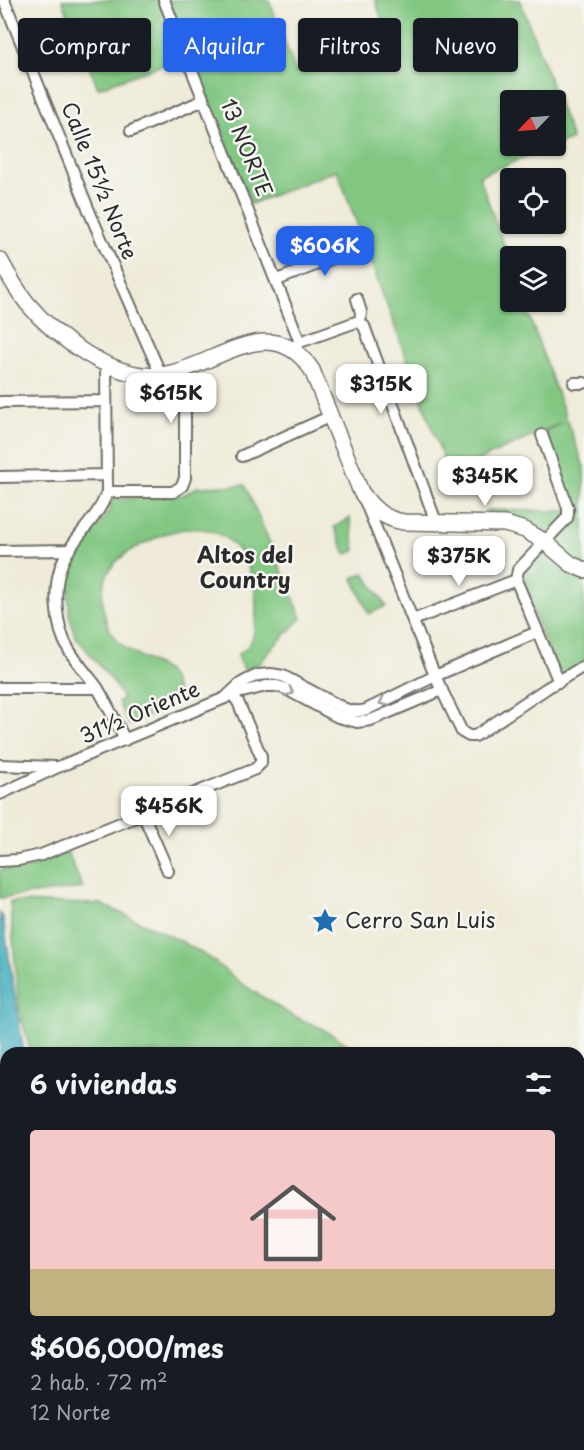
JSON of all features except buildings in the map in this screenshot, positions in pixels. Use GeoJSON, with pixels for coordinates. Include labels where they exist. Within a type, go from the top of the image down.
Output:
{"type":"FeatureCollection","features":[{"type":"Feature","properties":{"kind":"street","name":"Calle 15½ Norte"},"geometry":{"type":"LineString","coordinates":[[4,0],[92,218],[161,375]]}},
{"type":"Feature","properties":{"kind":"street","name":"13 NORTE"},"geometry":{"type":"LineString","coordinates":[[164,0],[277,280],[296,345],[312,370],[435,676],[462,732],[475,736],[559,682]]}},
{"type":"Feature","properties":{"kind":"street"},"geometry":{"type":"LineString","coordinates":[[131,131],[204,100]]}},
{"type":"Feature","properties":{"kind":"street"},"geometry":{"type":"LineString","coordinates":[[277,280],[356,249]]}},
{"type":"Feature","properties":{"kind":"street"},"geometry":{"type":"LineString","coordinates":[[0,260],[20,293],[45,321],[72,344],[106,364],[134,373],[161,375],[185,369],[252,342],[272,341],[296,345],[356,322],[360,323],[364,326],[436,522]]}},
{"type":"Feature","properties":{"kind":"street"},"geometry":{"type":"LineString","coordinates":[[357,299],[361,312],[360,323]]}},
{"type":"Feature","properties":{"kind":"street"},"geometry":{"type":"LineString","coordinates":[[106,364],[107,492],[104,502],[69,550],[59,572],[58,620],[70,651],[97,688],[125,740]]}},
{"type":"Feature","properties":{"kind":"street"},"geometry":{"type":"LineString","coordinates":[[107,492],[170,492],[184,484],[185,369]]}},
{"type":"Feature","properties":{"kind":"street"},"geometry":{"type":"LineString","coordinates":[[0,402],[106,400]]}},
{"type":"Feature","properties":{"kind":"street"},"geometry":{"type":"LineString","coordinates":[[242,456],[331,416]]}},
{"type":"Feature","properties":{"kind":"street"},"geometry":{"type":"LineString","coordinates":[[542,435],[568,508],[568,514],[567,518],[518,570],[516,580],[559,682],[584,666]]}},
{"type":"Feature","properties":{"kind":"street"},"geometry":{"type":"LineString","coordinates":[[0,477],[107,475]]}},
{"type":"Feature","properties":{"kind":"street"},"geometry":{"type":"LineString","coordinates":[[361,492],[380,514],[392,520],[505,524],[525,530],[545,542],[571,564],[584,570]]}},
{"type":"Feature","properties":{"kind":"street"},"geometry":{"type":"LineString","coordinates":[[0,551],[69,550]]}},
{"type":"Feature","properties":{"kind":"street"},"geometry":{"type":"LineString","coordinates":[[413,620],[516,580]]}},
{"type":"Feature","properties":{"kind":"street"},"geometry":{"type":"LineString","coordinates":[[354,716],[435,676],[537,632]]}},
{"type":"Feature","properties":{"kind":"street","name":"31½ Oriente"},"geometry":{"type":"LineString","coordinates":[[0,794],[58,767],[225,698],[243,682],[258,675],[271,674],[289,679],[354,716]]}},
{"type":"Feature","properties":{"kind":"street"},"geometry":{"type":"LineString","coordinates":[[0,688],[97,688]]}},
{"type":"Feature","properties":{"kind":"street"},"geometry":{"type":"LineString","coordinates":[[354,716],[371,720],[442,690]]}},
{"type":"Feature","properties":{"kind":"street"},"geometry":{"type":"LineString","coordinates":[[0,861],[41,855],[255,769],[261,763],[261,756],[232,692]]}},
{"type":"Feature","properties":{"kind":"street","name":"31½ Oriente"},"geometry":{"type":"LineString","coordinates":[[0,765],[58,767]]}},
{"type":"Feature","properties":{"kind":"street"},"geometry":{"type":"LineString","coordinates":[[143,814],[168,871]]}},
{"type":"Feature","properties":{"kind":"green space"},"geometry":{"type":"Polygon","coordinates":[[[62,0],[164,0],[171,18],[163,18],[163,65],[151,69],[151,18],[69,18],[62,0]]]}},
{"type":"Feature","properties":{"kind":"green space"},"geometry":{"type":"Polygon","coordinates":[[[168,0],[269,0],[276,18],[175,18],[168,0]]]}},
{"type":"Feature","properties":{"kind":"green space"},"geometry":{"type":"Polygon","coordinates":[[[375,0],[520,0],[554,90],[500,90],[500,156],[529,156],[479,176],[504,246],[500,246],[500,312],[528,312],[584,467],[584,566],[493,517],[486,510],[572,511],[545,432],[561,423],[449,474],[337,170],[251,204],[197,72],[286,72],[286,45],[296,72],[401,72],[401,18],[381,18],[375,0]]]}},
{"type":"Feature","properties":{"kind":"green space"},"geometry":{"type":"Polygon","coordinates":[[[91,72],[142,72],[98,88],[91,72]]]}},
{"type":"Feature","properties":{"kind":"green space"},"geometry":{"type":"Polygon","coordinates":[[[566,123],[572,139],[566,141],[566,123]]]}},
{"type":"Feature","properties":{"kind":"green space"},"geometry":{"type":"Polygon","coordinates":[[[245,485],[302,618],[259,664],[245,670],[238,654],[253,638],[256,615],[255,595],[252,577],[245,560],[235,547],[223,536],[207,530],[189,529],[165,534],[122,556],[105,579],[103,605],[108,626],[122,646],[168,672],[179,696],[173,704],[129,725],[118,702],[123,699],[113,682],[75,636],[69,614],[68,579],[75,555],[110,510],[111,499],[183,495],[197,487],[245,485]]]}},
{"type":"Feature","properties":{"kind":"green space"},"geometry":{"type":"Polygon","coordinates":[[[350,518],[355,551],[346,554],[334,527],[350,518]]]}},
{"type":"Feature","properties":{"kind":"green space"},"geometry":{"type":"Polygon","coordinates":[[[545,547],[584,573],[584,661],[560,678],[519,579],[522,571],[545,547]]]}},
{"type":"Feature","properties":{"kind":"green space"},"geometry":{"type":"Polygon","coordinates":[[[364,573],[386,606],[369,614],[353,578],[364,573]]]}},
{"type":"Feature","properties":{"kind":"green space"},"geometry":{"type":"Polygon","coordinates":[[[67,851],[83,888],[0,898],[0,870],[35,866],[67,851]]]}},
{"type":"Feature","properties":{"kind":"green space"},"geometry":{"type":"Polygon","coordinates":[[[10,902],[101,904],[179,940],[210,958],[242,984],[289,1014],[321,1028],[351,1047],[29,1047],[19,1009],[10,902]]]}},
{"type":"Feature","properties":{"kind":"water"},"geometry":{"type":"Polygon","coordinates":[[[0,913],[3,917],[23,1047],[0,1047],[0,913]]]}},
{"type":"Feature","properties":{"kind":"place","name":"Cerro San Luis"},"geometry":{"type":"Point","coordinates":[325,921]}},
{"type":"Feature","properties":{"kind":"district","name":"Altos del Country"},"geometry":{"type":"Point","coordinates":[245,568]}}]}
